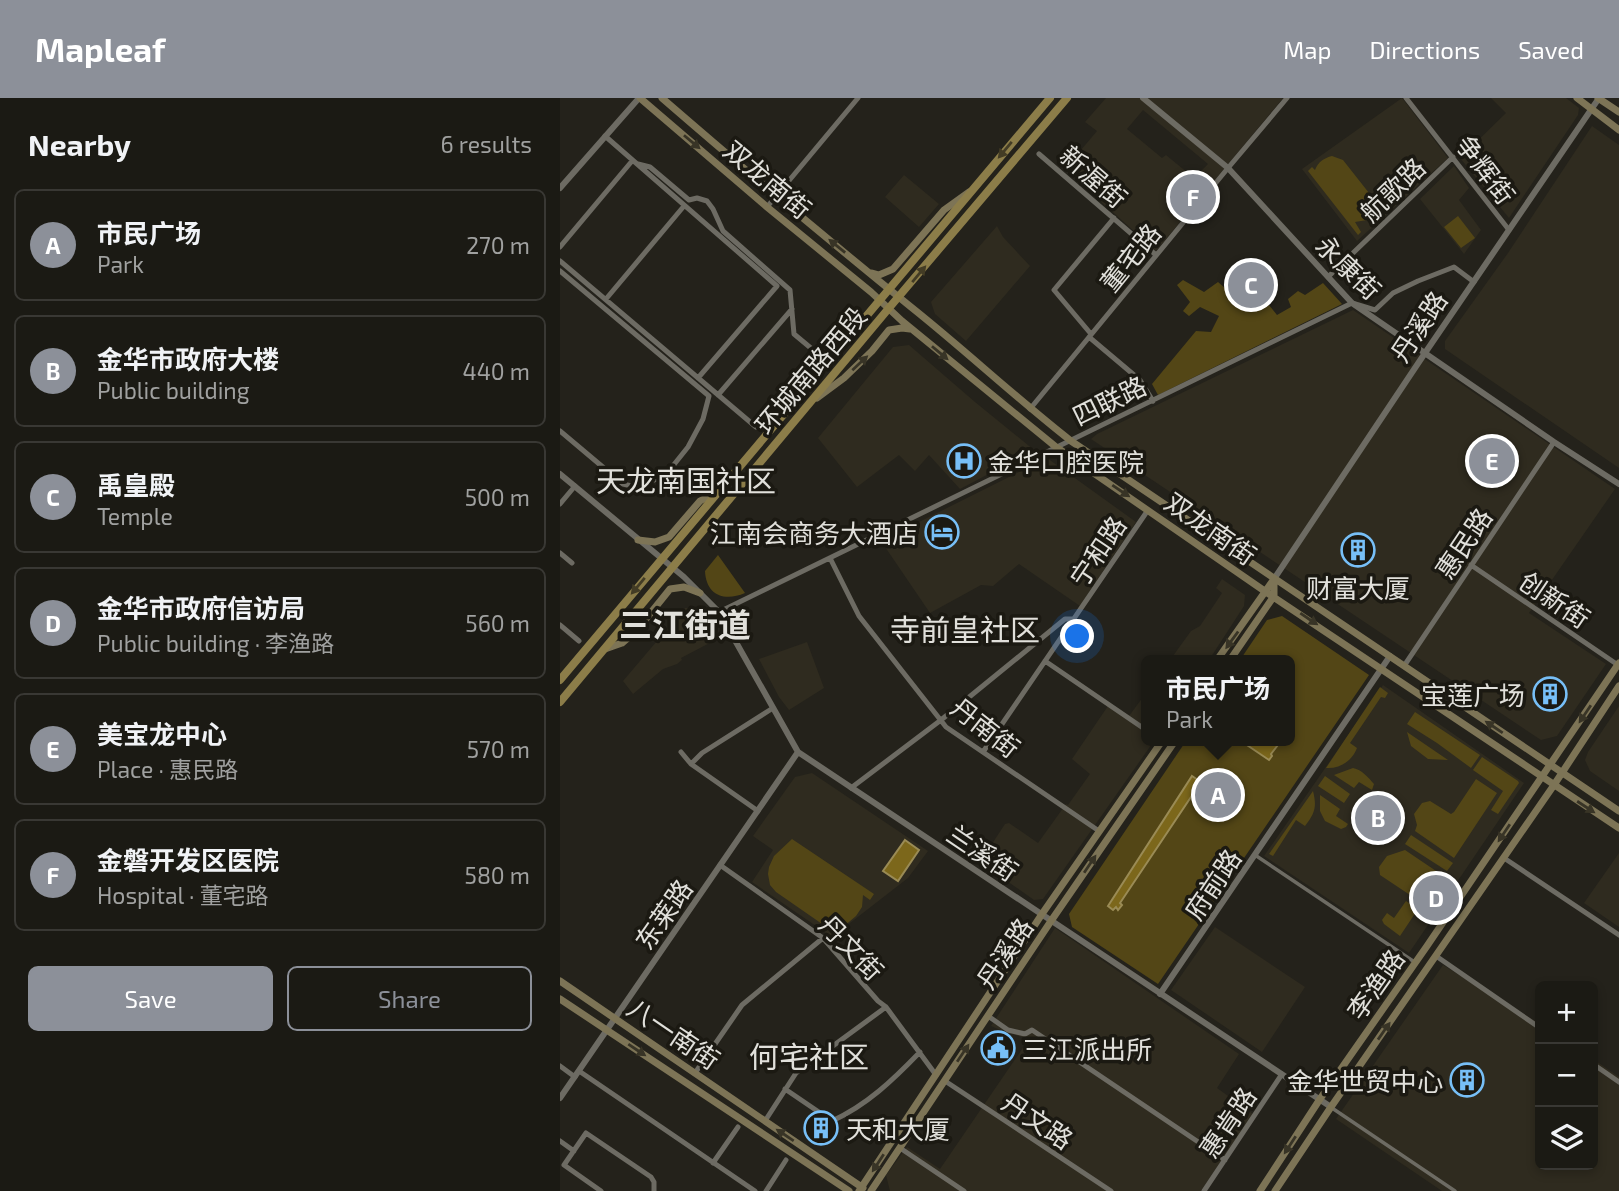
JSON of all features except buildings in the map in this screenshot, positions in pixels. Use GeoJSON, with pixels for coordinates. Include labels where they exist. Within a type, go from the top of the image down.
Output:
{"type":"FeatureCollection","features":[{"type":"Feature","properties":{"kind":"main road","name":"双龙南街"},"geometry":{"type":"LineString","coordinates":[[640,98],[912,329],[1056,447],[1266,592],[1619,828]]}},
{"type":"Feature","properties":{"kind":"main road","name":"双龙南街"},"geometry":{"type":"LineString","coordinates":[[662,98],[1071,441],[1619,811]]}},
{"type":"Feature","properties":{"kind":"main road","name":"环城南路西段"},"geometry":{"type":"LineString","coordinates":[[560,680],[1049,98]]}},
{"type":"Feature","properties":{"kind":"main road","name":"环城南路西段"},"geometry":{"type":"LineString","coordinates":[[560,702],[1067,98]]}},
{"type":"Feature","properties":{"kind":"main road"},"geometry":{"type":"LineString","coordinates":[[1577,98],[1619,130]]}},
{"type":"Feature","properties":{"kind":"main road"},"geometry":{"type":"LineString","coordinates":[[1599,98],[1619,112]]}},
{"type":"Feature","properties":{"kind":"main road"},"geometry":{"type":"LineString","coordinates":[[866,270],[879,275],[893,269],[944,209],[972,189]]}},
{"type":"Feature","properties":{"kind":"main road"},"geometry":{"type":"LineString","coordinates":[[808,405],[844,378],[889,330],[912,329]]}},
{"type":"Feature","properties":{"kind":"main road"},"geometry":{"type":"LineString","coordinates":[[638,540],[655,542],[669,537],[700,501],[718,492]]}},
{"type":"Feature","properties":{"kind":"main road"},"geometry":{"type":"LineString","coordinates":[[1233,655],[1274,596],[1274,579]]}},
{"type":"Feature","properties":{"kind":"main road","name":"丹溪路"},"geometry":{"type":"LineString","coordinates":[[1221,655],[1274,579]]}},
{"type":"Feature","properties":{"kind":"main road"},"geometry":{"type":"LineString","coordinates":[[604,649],[622,643],[637,630],[670,589],[684,587],[700,593]]}},
{"type":"Feature","properties":{"kind":"main road","name":"李渔路"},"geometry":{"type":"LineString","coordinates":[[1260,1191],[1618,664]]}},
{"type":"Feature","properties":{"kind":"main road","name":"李渔路"},"geometry":{"type":"LineString","coordinates":[[1275,1191],[1619,686]]}},
{"type":"Feature","properties":{"kind":"main road","name":"丹溪路"},"geometry":{"type":"LineString","coordinates":[[865,1190],[936,1075],[1042,914],[1158,746]]}},
{"type":"Feature","properties":{"kind":"main road","name":"丹溪路"},"geometry":{"type":"LineString","coordinates":[[865,1190],[900,1148],[1172,746]]}},
{"type":"Feature","properties":{"kind":"main road","name":"八一南街"},"geometry":{"type":"LineString","coordinates":[[560,982],[865,1190]]}},
{"type":"Feature","properties":{"kind":"main road","name":"八一南街"},"geometry":{"type":"LineString","coordinates":[[560,999],[849,1191]]}},
{"type":"Feature","properties":{"kind":"street"},"geometry":{"type":"LineString","coordinates":[[560,188],[640,98]]}},
{"type":"Feature","properties":{"kind":"street"},"geometry":{"type":"LineString","coordinates":[[767,207],[858,98]]}},
{"type":"Feature","properties":{"kind":"street","name":"永康街"},"geometry":{"type":"LineString","coordinates":[[1143,98],[1227,168],[1352,303],[1619,484]]}},
{"type":"Feature","properties":{"kind":"street","name":"董宅路"},"geometry":{"type":"LineString","coordinates":[[1030,409],[1287,98]]}},
{"type":"Feature","properties":{"kind":"street","name":"争辉街"},"geometry":{"type":"LineString","coordinates":[[1406,98],[1508,230]]}},
{"type":"Feature","properties":{"kind":"street","name":"丹溪路"},"geometry":{"type":"LineString","coordinates":[[1274,579],[1424,353],[1599,98]]}},
{"type":"Feature","properties":{"kind":"street"},"geometry":{"type":"LineString","coordinates":[[605,136],[777,286],[698,378]]}},
{"type":"Feature","properties":{"kind":"street","name":"新渥街"},"geometry":{"type":"LineString","coordinates":[[1039,153],[1156,255]]}},
{"type":"Feature","properties":{"kind":"street","name":"航歌路"},"geometry":{"type":"LineString","coordinates":[[1328,277],[1453,157]]}},
{"type":"Feature","properties":{"kind":"street"},"geometry":{"type":"LineString","coordinates":[[560,247],[634,162]]}},
{"type":"Feature","properties":{"kind":"street"},"geometry":{"type":"LineString","coordinates":[[634,162],[650,167],[689,200],[697,198],[707,201],[723,231],[790,290],[794,334],[818,354]]}},
{"type":"Feature","properties":{"kind":"street"},"geometry":{"type":"LineString","coordinates":[[606,299],[684,206]]}},
{"type":"Feature","properties":{"kind":"street"},"geometry":{"type":"LineString","coordinates":[[1114,218],[1054,290],[1090,335],[1140,380],[1153,401]]}},
{"type":"Feature","properties":{"kind":"street"},"geometry":{"type":"LineString","coordinates":[[560,261],[756,426]]}},
{"type":"Feature","properties":{"kind":"street","name":"四联路"},"geometry":{"type":"LineString","coordinates":[[719,612],[1352,303],[1375,310],[1393,293],[1454,267],[1474,282]]}},
{"type":"Feature","properties":{"kind":"street"},"geometry":{"type":"LineString","coordinates":[[560,271],[709,396],[703,419],[688,447],[672,467],[657,479],[636,487],[623,484],[560,431]]}},
{"type":"Feature","properties":{"kind":"street"},"geometry":{"type":"LineString","coordinates":[[718,395],[792,309]]}},
{"type":"Feature","properties":{"kind":"street","name":"惠民路"},"geometry":{"type":"LineString","coordinates":[[1404,666],[1554,442]]}},
{"type":"Feature","properties":{"kind":"street","name":"兰溪街"},"geometry":{"type":"LineString","coordinates":[[560,474],[673,567],[719,612],[798,752],[1455,1191]]}},
{"type":"Feature","properties":{"kind":"street"},"geometry":{"type":"LineString","coordinates":[[560,504],[575,486]]}},
{"type":"Feature","properties":{"kind":"street","name":"宁和路"},"geometry":{"type":"LineString","coordinates":[[983,752],[1148,510]]}},
{"type":"Feature","properties":{"kind":"street"},"geometry":{"type":"LineString","coordinates":[[560,553],[572,563]]}},
{"type":"Feature","properties":{"kind":"street","name":"丹南街"},"geometry":{"type":"LineString","coordinates":[[830,558],[859,616],[946,727],[1099,831]]}},
{"type":"Feature","properties":{"kind":"street","name":"创新街"},"geometry":{"type":"LineString","coordinates":[[1471,565],[1618,664]]}},
{"type":"Feature","properties":{"kind":"street"},"geometry":{"type":"LineString","coordinates":[[851,788],[941,720],[1065,619],[1074,619]]}},
{"type":"Feature","properties":{"kind":"street"},"geometry":{"type":"LineString","coordinates":[[560,625],[579,641]]}},
{"type":"Feature","properties":{"kind":"street","name":"府前路"},"geometry":{"type":"LineString","coordinates":[[1160,994],[1390,656]]}},
{"type":"Feature","properties":{"kind":"street"},"geometry":{"type":"LineString","coordinates":[[1045,661],[1141,727]]}},
{"type":"Feature","properties":{"kind":"street"},"geometry":{"type":"LineString","coordinates":[[691,764],[702,753],[773,708]]}},
{"type":"Feature","properties":{"kind":"street"},"geometry":{"type":"LineString","coordinates":[[681,752],[691,764],[758,811]]}},
{"type":"Feature","properties":{"kind":"street","name":"东莱路"},"geometry":{"type":"LineString","coordinates":[[560,1098],[798,752]]}},
{"type":"Feature","properties":{"kind":"street"},"geometry":{"type":"LineString","coordinates":[[1255,855],[1416,963]]}},
{"type":"Feature","properties":{"kind":"street"},"geometry":{"type":"LineString","coordinates":[[1504,858],[1619,935]]}},
{"type":"Feature","properties":{"kind":"street","name":"丹文街"},"geometry":{"type":"LineString","coordinates":[[720,865],[823,938],[886,1007],[936,1075]]}},
{"type":"Feature","properties":{"kind":"street"},"geometry":{"type":"LineString","coordinates":[[695,1073],[743,1005],[823,938]]}},
{"type":"Feature","properties":{"kind":"street"},"geometry":{"type":"LineString","coordinates":[[1436,956],[1535,1025]]}},
{"type":"Feature","properties":{"kind":"street"},"geometry":{"type":"LineString","coordinates":[[765,1121],[796,1073],[886,1007]]}},
{"type":"Feature","properties":{"kind":"street"},"geometry":{"type":"LineString","coordinates":[[988,1016],[1008,1030],[1025,1034],[1032,1031],[1225,1160]]}},
{"type":"Feature","properties":{"kind":"street"},"geometry":{"type":"LineString","coordinates":[[785,1089],[832,1121],[875,1096],[920,1052]]}},
{"type":"Feature","properties":{"kind":"street"},"geometry":{"type":"LineString","coordinates":[[560,1066],[577,1074],[755,1191]]}},
{"type":"Feature","properties":{"kind":"street"},"geometry":{"type":"LineString","coordinates":[[1598,1067],[1619,1082]]}},
{"type":"Feature","properties":{"kind":"street","name":"惠肯路"},"geometry":{"type":"LineString","coordinates":[[1204,1191],[1282,1074]]}},
{"type":"Feature","properties":{"kind":"street","name":"丹文路"},"geometry":{"type":"LineString","coordinates":[[945,1081],[1111,1191]]}},
{"type":"Feature","properties":{"kind":"street"},"geometry":{"type":"LineString","coordinates":[[713,1163],[738,1127]]}},
{"type":"Feature","properties":{"kind":"street"},"geometry":{"type":"LineString","coordinates":[[601,1191],[564,1165],[586,1132],[651,1177],[654,1191]]}},
{"type":"Feature","properties":{"kind":"street"},"geometry":{"type":"LineString","coordinates":[[560,1142],[573,1151]]}},
{"type":"Feature","properties":{"kind":"street"},"geometry":{"type":"LineString","coordinates":[[900,1148],[964,1191]]}},
{"type":"Feature","properties":{"kind":"street"},"geometry":{"type":"LineString","coordinates":[[766,1191],[786,1160]]}},
{"type":"Feature","properties":{"kind":"shaded area"},"geometry":{"type":"Polygon","coordinates":[[[1106,98],[1283,98],[1156,251],[1065,169],[1097,131],[1085,122],[1106,98]],[[1143,110],[1127,129],[1162,158],[1166,155],[1194,178],[1208,164],[1143,110]]]}},
{"type":"Feature","properties":{"kind":"shaded area"},"geometry":{"type":"Polygon","coordinates":[[[1402,98],[1448,158],[1357,241],[1302,169],[1402,98]]]}},
{"type":"Feature","properties":{"kind":"shaded area"},"geometry":{"type":"Polygon","coordinates":[[[1491,98],[1566,98],[1579,108],[1578,115],[1509,218],[1460,158],[1506,113],[1491,98]]]}},
{"type":"Feature","properties":{"kind":"shaded area"},"geometry":{"type":"Polygon","coordinates":[[[1592,126],[1619,145],[1619,468],[1445,349],[1445,341],[1508,253],[1592,126]]]}},
{"type":"Feature","properties":{"kind":"shaded area"},"geometry":{"type":"Polygon","coordinates":[[[1332,156],[1343,160],[1384,212],[1380,215],[1374,209],[1367,220],[1355,222],[1361,232],[1358,235],[1308,171],[1312,167],[1315,170],[1322,161],[1332,156]]]}},
{"type":"Feature","properties":{"kind":"shaded area"},"geometry":{"type":"Polygon","coordinates":[[[1454,166],[1469,188],[1459,200],[1481,230],[1464,254],[1420,199],[1454,166]]]}},
{"type":"Feature","properties":{"kind":"shaded area"},"geometry":{"type":"Polygon","coordinates":[[[904,175],[939,204],[919,227],[885,197],[904,175]]]}},
{"type":"Feature","properties":{"kind":"shaded area"},"geometry":{"type":"Polygon","coordinates":[[[1458,216],[1475,238],[1461,248],[1444,227],[1458,216]]]}},
{"type":"Feature","properties":{"kind":"shaded area"},"geometry":{"type":"Polygon","coordinates":[[[997,226],[1003,237],[1030,266],[966,341],[935,314],[931,302],[997,226]]]}},
{"type":"Feature","properties":{"kind":"shaded area"},"geometry":{"type":"Polygon","coordinates":[[[1183,280],[1204,292],[1218,282],[1225,288],[1231,287],[1243,301],[1256,289],[1277,315],[1291,307],[1288,299],[1298,291],[1305,295],[1323,283],[1342,304],[1158,395],[1152,384],[1196,331],[1211,332],[1219,316],[1200,307],[1189,316],[1183,311],[1190,302],[1177,285],[1183,280]]]}},
{"type":"Feature","properties":{"kind":"shaded area"},"geometry":{"type":"Polygon","coordinates":[[[1353,310],[1615,489],[1529,613],[1606,664],[1557,736],[1541,740],[1091,439],[1353,310]]]}},
{"type":"Feature","properties":{"kind":"shaded area"},"geometry":{"type":"Polygon","coordinates":[[[909,345],[1034,450],[960,489],[929,455],[915,471],[899,455],[857,487],[818,438],[893,347],[909,345]]]}},
{"type":"Feature","properties":{"kind":"shaded area"},"geometry":{"type":"Polygon","coordinates":[[[1047,458],[1136,522],[1080,606],[1019,564],[993,586],[981,585],[930,613],[881,541],[1047,458]]]}},
{"type":"Feature","properties":{"kind":"shaded area"},"geometry":{"type":"Polygon","coordinates":[[[718,555],[745,593],[723,596],[709,586],[705,571],[718,555]]]}},
{"type":"Feature","properties":{"kind":"shaded area"},"geometry":{"type":"Polygon","coordinates":[[[1222,579],[1245,595],[1244,606],[1212,655],[1174,655],[1191,631],[1200,626],[1222,593],[1216,588],[1222,579]]]}},
{"type":"Feature","properties":{"kind":"shaded area"},"geometry":{"type":"Polygon","coordinates":[[[685,608],[705,611],[721,637],[681,658],[677,664],[663,669],[633,694],[623,681],[685,608]]]}},
{"type":"Feature","properties":{"kind":"shaded area"},"geometry":{"type":"Polygon","coordinates":[[[1282,616],[1369,675],[1158,984],[1072,927],[1069,914],[1183,746],[1295,746],[1295,655],[1243,655],[1267,620],[1282,616]]]}},
{"type":"Feature","properties":{"kind":"shaded area"},"geometry":{"type":"Polygon","coordinates":[[[807,642],[824,688],[789,710],[759,659],[807,642]]]}},
{"type":"Feature","properties":{"kind":"shaded area"},"geometry":{"type":"Polygon","coordinates":[[[1383,685],[1524,783],[1409,953],[1264,856],[1383,685]]]}},
{"type":"Feature","properties":{"kind":"shaded area"},"geometry":{"type":"Polygon","coordinates":[[[1380,687],[1388,693],[1385,698],[1381,697],[1350,743],[1357,748],[1355,753],[1341,766],[1326,768],[1380,687]]]}},
{"type":"Feature","properties":{"kind":"shaded area"},"geometry":{"type":"Polygon","coordinates":[[[1141,700],[1141,746],[1150,746],[1043,899],[1034,900],[980,862],[1005,824],[1009,823],[1038,843],[1090,774],[1072,759],[1110,703],[1129,716],[1141,700]]]}},
{"type":"Feature","properties":{"kind":"shaded area"},"geometry":{"type":"Polygon","coordinates":[[[1619,706],[1619,791],[1590,771],[1585,760],[1619,706]]]}},
{"type":"Feature","properties":{"kind":"shaded area"},"geometry":{"type":"Polygon","coordinates":[[[1415,712],[1480,755],[1471,768],[1407,724],[1415,712]]]}},
{"type":"Feature","properties":{"kind":"shaded area"},"geometry":{"type":"Polygon","coordinates":[[[1407,732],[1448,760],[1428,759],[1411,746],[1407,732]]]}},
{"type":"Feature","properties":{"kind":"shaded area"},"geometry":{"type":"Polygon","coordinates":[[[1248,746],[1277,746],[1269,760],[1248,746]]]}},
{"type":"Feature","properties":{"kind":"shaded area"},"geometry":{"type":"Polygon","coordinates":[[[1482,757],[1519,783],[1498,814],[1491,810],[1503,791],[1473,770],[1482,757]]]}},
{"type":"Feature","properties":{"kind":"shaded area"},"geometry":{"type":"Polygon","coordinates":[[[1353,768],[1372,781],[1372,790],[1359,782],[1354,788],[1334,775],[1353,768]]]}},
{"type":"Feature","properties":{"kind":"shaded area"},"geometry":{"type":"Polygon","coordinates":[[[812,773],[928,851],[908,878],[832,937],[752,882],[773,850],[753,836],[795,777],[812,773]]]}},
{"type":"Feature","properties":{"kind":"shaded area"},"geometry":{"type":"Polygon","coordinates":[[[1192,776],[1201,782],[1120,903],[1122,905],[1118,910],[1116,907],[1113,910],[1108,906],[1192,776]]]}},
{"type":"Feature","properties":{"kind":"shaded area"},"geometry":{"type":"Polygon","coordinates":[[[1325,776],[1350,794],[1344,803],[1318,786],[1325,776]]]}},
{"type":"Feature","properties":{"kind":"shaded area"},"geometry":{"type":"Polygon","coordinates":[[[1476,779],[1497,793],[1454,858],[1415,831],[1417,825],[1414,814],[1422,803],[1430,801],[1451,814],[1476,779]]]}},
{"type":"Feature","properties":{"kind":"shaded area"},"geometry":{"type":"Polygon","coordinates":[[[1313,791],[1315,806],[1305,826],[1296,820],[1273,856],[1269,854],[1313,791]]]}},
{"type":"Feature","properties":{"kind":"shaded area"},"geometry":{"type":"Polygon","coordinates":[[[1320,795],[1340,809],[1336,816],[1348,824],[1346,827],[1341,829],[1325,821],[1320,811],[1320,795]]]}},
{"type":"Feature","properties":{"kind":"shaded area"},"geometry":{"type":"Polygon","coordinates":[[[1411,835],[1453,863],[1447,871],[1405,844],[1411,835]]]}},
{"type":"Feature","properties":{"kind":"shaded area"},"geometry":{"type":"Polygon","coordinates":[[[792,839],[874,894],[870,900],[863,895],[862,907],[843,927],[836,929],[825,926],[770,885],[768,874],[774,856],[792,839]]]}},
{"type":"Feature","properties":{"kind":"shaded area"},"geometry":{"type":"Polygon","coordinates":[[[905,840],[919,850],[898,881],[883,871],[905,840]]]}},
{"type":"Feature","properties":{"kind":"shaded area"},"geometry":{"type":"Polygon","coordinates":[[[1405,850],[1442,875],[1422,903],[1380,875],[1379,867],[1387,856],[1405,850]]]}},
{"type":"Feature","properties":{"kind":"shaded area"},"geometry":{"type":"Polygon","coordinates":[[[1619,853],[1619,927],[1584,903],[1619,853]]]}},
{"type":"Feature","properties":{"kind":"shaded area"},"geometry":{"type":"Polygon","coordinates":[[[1406,901],[1418,909],[1400,936],[1382,920],[1387,913],[1394,918],[1406,901]]]}},
{"type":"Feature","properties":{"kind":"shaded area"},"geometry":{"type":"Polygon","coordinates":[[[1215,927],[1305,987],[1262,1052],[1171,990],[1215,927]]]}},
{"type":"Feature","properties":{"kind":"shaded area"},"geometry":{"type":"Polygon","coordinates":[[[1055,928],[1239,1054],[1217,1088],[1253,1114],[1201,1191],[890,1191],[886,1175],[907,1147],[940,1169],[1029,1039],[991,1026],[1055,928]]]}},
{"type":"Feature","properties":{"kind":"shaded area"},"geometry":{"type":"Polygon","coordinates":[[[1443,965],[1535,1021],[1535,1170],[1598,1170],[1598,1062],[1619,1077],[1619,1191],[1442,1191],[1336,1119],[1443,965]]]}},
{"type":"Feature","properties":{"kind":"place","name":"金磐开发区医院"},"geometry":{"type":"Point","coordinates":[1193,197]}},
{"type":"Feature","properties":{"kind":"place","name":"禹皇殿"},"geometry":{"type":"Point","coordinates":[1251,285]}},
{"type":"Feature","properties":{"kind":"place","name":"金华口腔医院"},"geometry":{"type":"Point","coordinates":[964,461]}},
{"type":"Feature","properties":{"kind":"place","name":"美宝龙中心"},"geometry":{"type":"Point","coordinates":[1492,461]}},
{"type":"Feature","properties":{"kind":"place","name":"江南会商务大酒店"},"geometry":{"type":"Point","coordinates":[942,532]}},
{"type":"Feature","properties":{"kind":"place","name":"财富大厦"},"geometry":{"type":"Point","coordinates":[1358,550]}},
{"type":"Feature","properties":{"kind":"place","name":"宝莲广场"},"geometry":{"type":"Point","coordinates":[1550,694]}},
{"type":"Feature","properties":{"kind":"place","name":"市民广场"},"geometry":{"type":"Point","coordinates":[1218,795]}},
{"type":"Feature","properties":{"kind":"place","name":"金华市政府大楼"},"geometry":{"type":"Point","coordinates":[1378,818]}},
{"type":"Feature","properties":{"kind":"place","name":"金华市政府信访局"},"geometry":{"type":"Point","coordinates":[1436,898]}},
{"type":"Feature","properties":{"kind":"place","name":"三江派出所"},"geometry":{"type":"Point","coordinates":[998,1048]}},
{"type":"Feature","properties":{"kind":"place","name":"金华世贸中心"},"geometry":{"type":"Point","coordinates":[1467,1080]}},
{"type":"Feature","properties":{"kind":"place","name":"天和大厦"},"geometry":{"type":"Point","coordinates":[821,1128]}},
{"type":"Feature","properties":{"kind":"district","name":"天龙南国社区"},"geometry":{"type":"Point","coordinates":[686,480]}},
{"type":"Feature","properties":{"kind":"district","name":"三江街道"},"geometry":{"type":"Point","coordinates":[685,624]}},
{"type":"Feature","properties":{"kind":"district","name":"寺前皇社区"},"geometry":{"type":"Point","coordinates":[965,629]}},
{"type":"Feature","properties":{"kind":"district","name":"何宅社区"},"geometry":{"type":"Point","coordinates":[809,1056]}}]}
